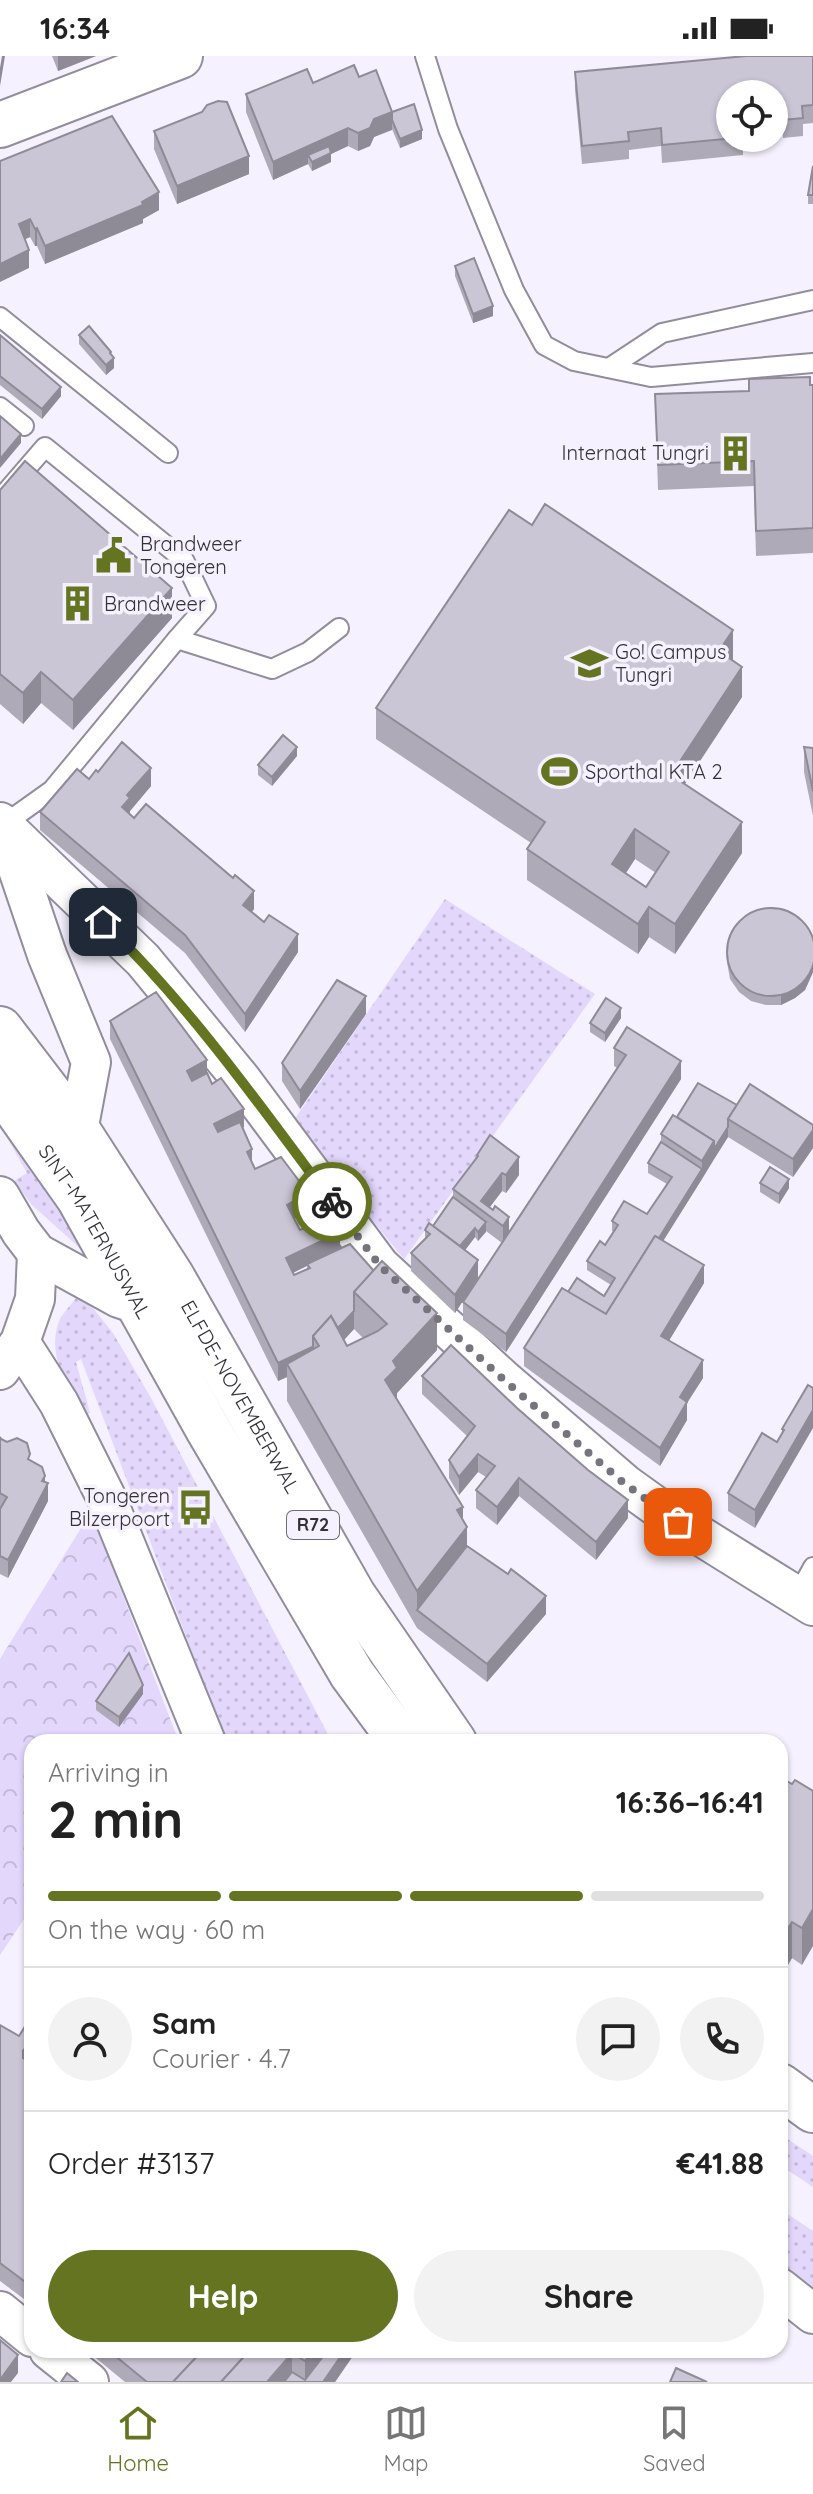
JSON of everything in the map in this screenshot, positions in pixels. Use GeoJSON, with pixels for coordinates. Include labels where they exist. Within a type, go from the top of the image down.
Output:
{"type":"FeatureCollection","features":[{"type":"Feature","properties":{"kind":"main road"},"geometry":{"type":"LineString","coordinates":[[0,125],[180,56]]}},
{"type":"Feature","properties":{"kind":"main road","name":"SINT-MATERNUSWAL"},"geometry":{"type":"LineString","coordinates":[[0,1029],[78,1131]]}},
{"type":"Feature","properties":{"kind":"main road","name":"SINT-MATERNUSWAL"},"geometry":{"type":"LineString","coordinates":[[0,1086],[79,1198],[140,1305]]}},
{"type":"Feature","properties":{"kind":"main road","name":"ELFDE-NOVEMBERWAL"},"geometry":{"type":"LineString","coordinates":[[78,1131],[172,1277],[353,1595],[449,1734]]}},
{"type":"Feature","properties":{"kind":"main road","name":"ELFDE-NOVEMBERWAL"},"geometry":{"type":"LineString","coordinates":[[140,1305],[208,1429],[344,1661],[396,1734]]}},
{"type":"Feature","properties":{"kind":"main road"},"geometry":{"type":"LineString","coordinates":[[788,2092],[813,2110]]}},
{"type":"Feature","properties":{"kind":"street","name":"SINT-MATERNUSWAL"},"geometry":{"type":"LineString","coordinates":[[1,825],[47,955],[91,1062],[78,1131]]}},
{"type":"Feature","properties":{"kind":"street"},"geometry":{"type":"LineString","coordinates":[[1,825],[143,960],[241,1079],[380,1266],[504,1380],[625,1484],[678,1522],[808,1590]]}},
{"type":"Feature","properties":{"kind":"street","name":"SINT-MATERNUSWAL"},"geometry":{"type":"LineString","coordinates":[[0,1196],[37,1253],[119,1298],[140,1305]]}},
{"type":"Feature","properties":{"kind":"street"},"geometry":{"type":"LineString","coordinates":[[37,1253],[35,1299],[10,1356],[59,1403],[106,1497],[203,1734]]}},
{"type":"Feature","properties":{"kind":"street"},"geometry":{"type":"LineString","coordinates":[[788,2294],[813,2314]]}},
{"type":"Feature","properties":{"kind":"street"},"geometry":{"type":"LineString","coordinates":[[0,2311],[24,2330]]}},
{"type":"Feature","properties":{"kind":"street"},"geometry":{"type":"LineString","coordinates":[[59,2358],[89,2382]]}},
{"type":"Feature","properties":{"kind":"lane"},"geometry":{"type":"LineString","coordinates":[[425,56],[448,129],[490,232],[514,290],[544,345],[574,361],[651,377],[813,363]]}},
{"type":"Feature","properties":{"kind":"lane"},"geometry":{"type":"LineString","coordinates":[[609,368],[662,333],[813,300]]}},
{"type":"Feature","properties":{"kind":"lane"},"geometry":{"type":"LineString","coordinates":[[0,317],[168,453]]}},
{"type":"Feature","properties":{"kind":"lane"},"geometry":{"type":"LineString","coordinates":[[0,407],[24,426]]}},
{"type":"Feature","properties":{"kind":"lane"},"geometry":{"type":"LineString","coordinates":[[0,499],[45,447],[184,560],[206,606],[52,790],[1,825]]}},
{"type":"Feature","properties":{"kind":"lane"},"geometry":{"type":"LineString","coordinates":[[177,639],[272,669],[308,652],[339,628]]}},
{"type":"Feature","properties":{"kind":"green space"},"geometry":{"type":"Polygon","coordinates":[[[445,899],[595,994],[404,1259],[292,1123],[445,899]]]}},
{"type":"Feature","properties":{"kind":"green space"},"geometry":{"type":"Polygon","coordinates":[[[0,1106],[91,1252],[82,1250],[32,1205],[14,1181],[27,1173],[0,1125],[0,1106]]]}},
{"type":"Feature","properties":{"kind":"green space"},"geometry":{"type":"Polygon","coordinates":[[[76,1298],[88,1302],[113,1333],[151,1398],[328,1734],[223,1734],[81,1359],[76,1362],[90,1413],[82,1417],[60,1370],[55,1345],[60,1319],[76,1298]]]}},
{"type":"Feature","properties":{"kind":"green space"},"geometry":{"type":"Polygon","coordinates":[[[91,1512],[176,1734],[24,1734],[24,1919],[0,1955],[0,1659],[91,1512]]]}},
{"type":"Feature","properties":{"kind":"green space"},"geometry":{"type":"Polygon","coordinates":[[[788,2139],[813,2156],[813,2187],[788,2170],[788,2139]]]}},
{"type":"Feature","properties":{"kind":"green space"},"geometry":{"type":"Polygon","coordinates":[[[788,2214],[813,2231],[813,2297],[788,2278],[788,2214]]]}},
{"type":"Feature","properties":{"kind":"building"},"geometry":{"type":"Polygon","coordinates":[[[746,56],[813,56],[813,105],[802,106],[803,118],[788,120],[788,80],[716,80],[716,140],[662,145],[661,128],[628,132],[629,141],[582,146],[575,72],[746,56]]]}},
{"type":"Feature","properties":{"kind":"building"},"geometry":{"type":"Polygon","coordinates":[[[354,65],[359,77],[376,70],[392,112],[374,119],[370,128],[358,133],[348,128],[273,162],[246,94],[307,69],[313,83],[354,65]]]}},
{"type":"Feature","properties":{"kind":"building"},"geometry":{"type":"Polygon","coordinates":[[[227,102],[249,156],[177,186],[154,131],[202,112],[207,105],[227,102]]]}},
{"type":"Feature","properties":{"kind":"building"},"geometry":{"type":"Polygon","coordinates":[[[414,104],[422,130],[400,139],[392,112],[414,104]]]}},
{"type":"Feature","properties":{"kind":"building"},"geometry":{"type":"Polygon","coordinates":[[[112,116],[159,192],[142,202],[143,205],[45,246],[30,219],[19,224],[29,250],[0,264],[0,161],[112,116]]]}},
{"type":"Feature","properties":{"kind":"building"},"geometry":{"type":"Polygon","coordinates":[[[329,146],[331,153],[312,162],[308,155],[329,146]]]}},
{"type":"Feature","properties":{"kind":"building"},"geometry":{"type":"Polygon","coordinates":[[[813,166],[813,195],[808,195],[813,166]]]}},
{"type":"Feature","properties":{"kind":"building"},"geometry":{"type":"Polygon","coordinates":[[[474,258],[493,306],[473,314],[455,266],[474,258]]]}},
{"type":"Feature","properties":{"kind":"building"},"geometry":{"type":"Polygon","coordinates":[[[89,326],[114,358],[106,365],[79,335],[89,326]]]}},
{"type":"Feature","properties":{"kind":"building"},"geometry":{"type":"Polygon","coordinates":[[[0,335],[61,387],[42,409],[0,376],[0,335]]]}},
{"type":"Feature","properties":{"kind":"building","name":"Internaat Tungri"},"geometry":{"type":"Polygon","coordinates":[[[810,377],[810,385],[813,385],[813,528],[756,531],[754,461],[658,465],[655,394],[749,391],[749,379],[810,377]]]}},
{"type":"Feature","properties":{"kind":"building"},"geometry":{"type":"Polygon","coordinates":[[[0,416],[21,434],[0,459],[0,416]]]}},
{"type":"Feature","properties":{"kind":"building","name":"Brandweer"},"geometry":{"type":"Polygon","coordinates":[[[25,461],[172,588],[73,700],[41,672],[23,693],[0,674],[0,490],[25,461]]]}},
{"type":"Feature","properties":{"kind":"building","name":"Sporthal KTA 2"},"geometry":{"type":"Polygon","coordinates":[[[545,504],[733,630],[719,651],[742,667],[671,775],[742,822],[675,924],[649,907],[638,924],[527,849],[545,822],[376,708],[509,510],[532,525],[545,504]],[[635,829],[612,864],[646,887],[669,852],[635,829]]]}},
{"type":"Feature","properties":{"kind":"building"},"geometry":{"type":"Polygon","coordinates":[[[283,735],[297,747],[272,777],[258,765],[283,735]]]}},
{"type":"Feature","properties":{"kind":"building"},"geometry":{"type":"Polygon","coordinates":[[[122,742],[151,768],[127,795],[130,798],[122,807],[134,818],[146,804],[233,878],[235,875],[254,891],[243,905],[264,922],[269,915],[298,934],[245,1014],[185,935],[40,812],[77,769],[89,779],[122,742]]]}},
{"type":"Feature","properties":{"kind":"building"},"geometry":{"type":"Polygon","coordinates":[[[804,747],[813,748],[813,791],[804,747]]]}},
{"type":"Feature","properties":{"kind":"building"},"geometry":{"type":"Polygon","coordinates":[[[762,909],[788,912],[802,921],[811,935],[814,961],[811,969],[802,983],[780,995],[762,995],[747,988],[735,976],[728,961],[728,943],[735,928],[747,916],[762,909]]]}},
{"type":"Feature","properties":{"kind":"building"},"geometry":{"type":"Polygon","coordinates":[[[337,980],[366,996],[300,1091],[282,1063],[337,980]]]}},
{"type":"Feature","properties":{"kind":"building"},"geometry":{"type":"Polygon","coordinates":[[[156,992],[207,1060],[187,1071],[192,1081],[207,1073],[212,1084],[221,1078],[244,1109],[214,1124],[218,1132],[240,1122],[252,1149],[247,1152],[255,1169],[281,1157],[308,1193],[287,1205],[300,1230],[328,1218],[340,1232],[286,1258],[294,1275],[310,1268],[307,1264],[350,1244],[374,1271],[354,1292],[354,1311],[338,1328],[331,1316],[313,1336],[313,1349],[278,1363],[110,1021],[156,992]]]}},
{"type":"Feature","properties":{"kind":"building"},"geometry":{"type":"Polygon","coordinates":[[[606,998],[621,1008],[605,1033],[590,1023],[606,998]]]}},
{"type":"Feature","properties":{"kind":"building"},"geometry":{"type":"Polygon","coordinates":[[[627,1027],[681,1061],[506,1334],[463,1302],[626,1055],[614,1048],[627,1027]]]}},
{"type":"Feature","properties":{"kind":"building"},"geometry":{"type":"Polygon","coordinates":[[[698,1083],[737,1105],[714,1149],[714,1141],[677,1117],[698,1083]]]}},
{"type":"Feature","properties":{"kind":"building"},"geometry":{"type":"Polygon","coordinates":[[[750,1084],[813,1125],[813,1130],[793,1159],[728,1119],[750,1084]]]}},
{"type":"Feature","properties":{"kind":"building"},"geometry":{"type":"Polygon","coordinates":[[[673,1115],[714,1141],[702,1161],[661,1134],[673,1115]]]}},
{"type":"Feature","properties":{"kind":"building"},"geometry":{"type":"Polygon","coordinates":[[[490,1135],[519,1157],[506,1175],[502,1173],[481,1201],[493,1210],[495,1206],[509,1217],[503,1226],[453,1189],[490,1135]]]}},
{"type":"Feature","properties":{"kind":"building"},"geometry":{"type":"Polygon","coordinates":[[[661,1142],[702,1169],[606,1314],[568,1292],[577,1278],[604,1296],[615,1278],[587,1261],[600,1241],[605,1245],[618,1225],[612,1221],[624,1201],[647,1214],[672,1177],[648,1163],[661,1142]]]}},
{"type":"Feature","properties":{"kind":"building"},"geometry":{"type":"Polygon","coordinates":[[[770,1167],[789,1179],[779,1194],[760,1183],[770,1167]]]}},
{"type":"Feature","properties":{"kind":"building"},"geometry":{"type":"Polygon","coordinates":[[[453,1197],[486,1222],[478,1232],[475,1228],[460,1246],[433,1226],[453,1197]]]}},
{"type":"Feature","properties":{"kind":"building"},"geometry":{"type":"Polygon","coordinates":[[[429,1223],[478,1260],[455,1295],[411,1253],[430,1234],[425,1230],[429,1223]]]}},
{"type":"Feature","properties":{"kind":"building"},"geometry":{"type":"Polygon","coordinates":[[[655,1236],[704,1265],[661,1336],[703,1360],[680,1397],[687,1402],[660,1448],[524,1348],[562,1288],[606,1314],[655,1236]]]}},
{"type":"Feature","properties":{"kind":"building"},"geometry":{"type":"Polygon","coordinates":[[[382,1261],[437,1313],[393,1361],[397,1368],[385,1380],[463,1507],[457,1510],[467,1527],[417,1591],[287,1364],[319,1346],[313,1336],[331,1316],[347,1346],[387,1324],[354,1292],[382,1261]]]}},
{"type":"Feature","properties":{"kind":"building"},"geometry":{"type":"Polygon","coordinates":[[[451,1345],[517,1408],[588,1470],[628,1500],[596,1542],[519,1478],[497,1507],[476,1490],[495,1466],[478,1454],[459,1477],[449,1460],[475,1426],[422,1376],[451,1345]]]}},
{"type":"Feature","properties":{"kind":"building"},"geometry":{"type":"Polygon","coordinates":[[[808,1385],[813,1388],[813,1410],[755,1510],[728,1493],[762,1433],[777,1442],[808,1385]]]}},
{"type":"Feature","properties":{"kind":"building"},"geometry":{"type":"Polygon","coordinates":[[[0,1437],[7,1442],[17,1438],[27,1443],[28,1459],[42,1467],[45,1476],[42,1481],[48,1483],[8,1560],[0,1556],[0,1509],[7,1497],[0,1493],[0,1437]]]}},
{"type":"Feature","properties":{"kind":"building"},"geometry":{"type":"Polygon","coordinates":[[[467,1546],[508,1574],[511,1569],[546,1596],[487,1664],[417,1610],[467,1546]]]}},
{"type":"Feature","properties":{"kind":"building"},"geometry":{"type":"Polygon","coordinates":[[[129,1653],[143,1685],[119,1717],[96,1701],[129,1653]]]}},
{"type":"Feature","properties":{"kind":"building"},"geometry":{"type":"Polygon","coordinates":[[[795,1780],[813,1791],[813,1909],[802,1928],[792,1922],[788,1928],[788,1782],[792,1784],[795,1780]]]}},
{"type":"Feature","properties":{"kind":"building"},"geometry":{"type":"Polygon","coordinates":[[[0,2025],[19,2036],[24,2028],[24,2281],[0,2263],[0,2025]]]}},
{"type":"Feature","properties":{"kind":"building"},"geometry":{"type":"Polygon","coordinates":[[[0,2340],[18,2355],[0,2380],[0,2340]]]}},
{"type":"Feature","properties":{"kind":"building"},"geometry":{"type":"Polygon","coordinates":[[[118,2358],[196,2358],[173,2382],[147,2382],[118,2358]]]}},
{"type":"Feature","properties":{"kind":"building"},"geometry":{"type":"Polygon","coordinates":[[[196,2358],[243,2358],[221,2382],[173,2382],[196,2358]]]}},
{"type":"Feature","properties":{"kind":"building"},"geometry":{"type":"Polygon","coordinates":[[[243,2358],[288,2358],[267,2382],[221,2382],[243,2358]]]}},
{"type":"Feature","properties":{"kind":"building"},"geometry":{"type":"Polygon","coordinates":[[[322,2358],[340,2358],[323,2382],[284,2382],[292,2372],[305,2380],[322,2358]]]}},
{"type":"Feature","properties":{"kind":"building"},"geometry":{"type":"Polygon","coordinates":[[[676,2368],[707,2382],[670,2382],[676,2368]]]}},
{"type":"Feature","properties":{"kind":"building"},"geometry":{"type":"Polygon","coordinates":[[[67,2373],[78,2382],[61,2382],[67,2373]]]}},
{"type":"Feature","properties":{"kind":"way so far"},"geometry":{"type":"LineString","coordinates":[[332,1202],[380,1266],[577,1443],[625,1484],[678,1522]]}},
{"type":"Feature","properties":{"kind":"place","name":"Internaat Tungri"},"geometry":{"type":"Point","coordinates":[735,453]}},
{"type":"Feature","properties":{"kind":"place","name":"Brandweer Tongeren"},"geometry":{"type":"Point","coordinates":[114,555]}},
{"type":"Feature","properties":{"kind":"place","name":"Brandweer"},"geometry":{"type":"Point","coordinates":[78,604]}},
{"type":"Feature","properties":{"kind":"place","name":"Go! Campus Tungri"},"geometry":{"type":"Point","coordinates":[589,664]}},
{"type":"Feature","properties":{"kind":"place","name":"Sporthal KTA 2"},"geometry":{"type":"Point","coordinates":[559,772]}},
{"type":"Feature","properties":{"kind":"place","name":"Tongeren Bilzerpoort"},"geometry":{"type":"Point","coordinates":[196,1508]}},
{"type":"Feature","properties":{"kind":"route"},"geometry":{"type":"LineString","coordinates":[[103,922],[143,960],[241,1079],[332,1202]]}}]}
